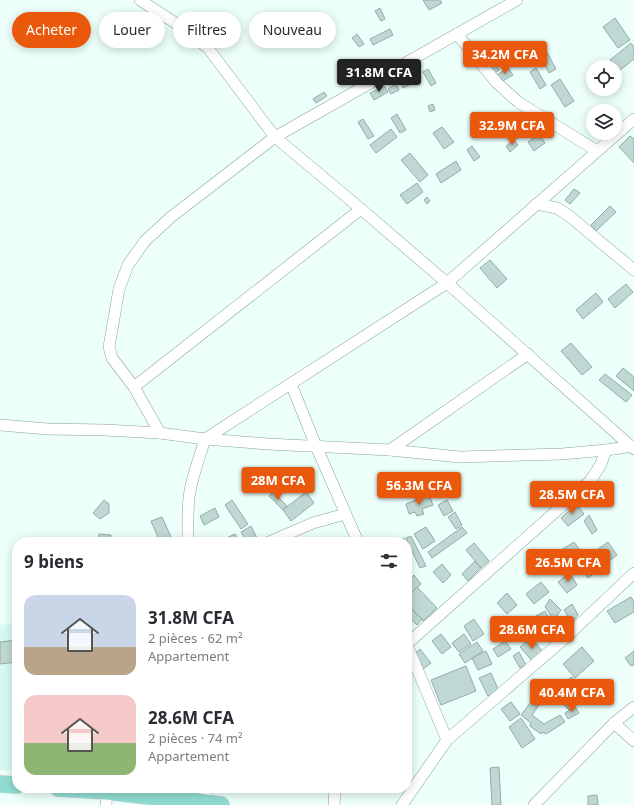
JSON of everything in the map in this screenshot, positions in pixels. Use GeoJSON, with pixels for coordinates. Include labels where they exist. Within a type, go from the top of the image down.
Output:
{"type":"FeatureCollection","features":[{"type":"Feature","properties":{"kind":"main road"},"geometry":{"type":"LineString","coordinates":[[0,784],[12,785]]}},
{"type":"Feature","properties":{"kind":"main road"},"geometry":{"type":"LineString","coordinates":[[82,793],[107,798],[212,799]]}},
{"type":"Feature","properties":{"kind":"street"},"geometry":{"type":"LineString","coordinates":[[140,0],[177,24],[208,48],[275,137],[361,209],[633,447]]}},
{"type":"Feature","properties":{"kind":"street"},"geometry":{"type":"LineString","coordinates":[[160,433],[134,387],[112,358],[109,347],[119,289],[128,265],[145,241],[171,218],[275,137],[517,0]]}},
{"type":"Feature","properties":{"kind":"street"},"geometry":{"type":"LineString","coordinates":[[457,34],[496,82],[518,102],[597,151]]}},
{"type":"Feature","properties":{"kind":"street"},"geometry":{"type":"LineString","coordinates":[[188,537],[190,491],[205,439],[446,283],[634,119]]}},
{"type":"Feature","properties":{"kind":"street"},"geometry":{"type":"LineString","coordinates":[[536,204],[557,208],[568,215],[634,270]]}},
{"type":"Feature","properties":{"kind":"street"},"geometry":{"type":"LineString","coordinates":[[134,387],[361,209]]}},
{"type":"Feature","properties":{"kind":"street"},"geometry":{"type":"LineString","coordinates":[[390,450],[528,354]]}},
{"type":"Feature","properties":{"kind":"street"},"geometry":{"type":"LineString","coordinates":[[292,384],[316,446],[356,537]]}},
{"type":"Feature","properties":{"kind":"street"},"geometry":{"type":"LineString","coordinates":[[0,425],[48,429],[160,433],[205,439],[268,444],[390,450],[460,457],[562,454],[633,447]]}},
{"type":"Feature","properties":{"kind":"street"},"geometry":{"type":"LineString","coordinates":[[412,640],[591,480],[601,464],[606,450]]}},
{"type":"Feature","properties":{"kind":"street"},"geometry":{"type":"LineString","coordinates":[[281,537],[313,523],[345,514]]}},
{"type":"Feature","properties":{"kind":"street"},"geometry":{"type":"LineString","coordinates":[[412,791],[447,740],[564,639],[634,573]]}},
{"type":"Feature","properties":{"kind":"street"},"geometry":{"type":"LineString","coordinates":[[412,656],[447,740]]}},
{"type":"Feature","properties":{"kind":"street"},"geometry":{"type":"LineString","coordinates":[[534,805],[614,723],[634,707]]}},
{"type":"Feature","properties":{"kind":"street"},"geometry":{"type":"LineString","coordinates":[[614,723],[634,741]]}},
{"type":"Feature","properties":{"kind":"street"},"geometry":{"type":"LineString","coordinates":[[334,805],[335,793]]}},
{"type":"Feature","properties":{"kind":"street"},"geometry":{"type":"LineString","coordinates":[[402,805],[410,793]]}},
{"type":"Feature","properties":{"kind":"shaded area"},"geometry":{"type":"Polygon","coordinates":[[[12,624],[12,771],[0,770],[0,625],[12,624]]]}},
{"type":"Feature","properties":{"kind":"building"},"geometry":{"type":"Polygon","coordinates":[[[423,0],[440,0],[442,3],[429,10],[423,0]]]}},
{"type":"Feature","properties":{"kind":"building"},"geometry":{"type":"Polygon","coordinates":[[[380,8],[385,19],[381,21],[375,11],[380,8]]]}},
{"type":"Feature","properties":{"kind":"building"},"geometry":{"type":"Polygon","coordinates":[[[615,18],[630,40],[618,48],[603,27],[615,18]]]}},
{"type":"Feature","properties":{"kind":"building"},"geometry":{"type":"Polygon","coordinates":[[[390,29],[393,35],[373,45],[370,39],[390,29]]]}},
{"type":"Feature","properties":{"kind":"building"},"geometry":{"type":"Polygon","coordinates":[[[357,34],[364,44],[359,47],[352,38],[357,34]]]}},
{"type":"Feature","properties":{"kind":"building"},"geometry":{"type":"Polygon","coordinates":[[[631,43],[634,47],[634,59],[622,69],[622,60],[610,60],[631,43]]]}},
{"type":"Feature","properties":{"kind":"building"},"geometry":{"type":"Polygon","coordinates":[[[543,45],[556,69],[549,73],[540,56],[532,61],[528,53],[543,45]]]}},
{"type":"Feature","properties":{"kind":"building"},"geometry":{"type":"Polygon","coordinates":[[[483,50],[499,70],[494,74],[479,53],[483,50]]]}},
{"type":"Feature","properties":{"kind":"building"},"geometry":{"type":"Polygon","coordinates":[[[508,68],[513,75],[501,82],[497,75],[508,68]]]}},
{"type":"Feature","properties":{"kind":"building"},"geometry":{"type":"Polygon","coordinates":[[[536,68],[546,85],[540,89],[530,72],[536,68]]]}},
{"type":"Feature","properties":{"kind":"building"},"geometry":{"type":"Polygon","coordinates":[[[428,69],[436,83],[431,86],[423,72],[428,69]]]}},
{"type":"Feature","properties":{"kind":"building"},"geometry":{"type":"Polygon","coordinates":[[[416,74],[419,80],[403,88],[400,82],[416,74]]]}},
{"type":"Feature","properties":{"kind":"building"},"geometry":{"type":"Polygon","coordinates":[[[560,79],[574,101],[565,107],[551,85],[560,79]]]}},
{"type":"Feature","properties":{"kind":"building"},"geometry":{"type":"Polygon","coordinates":[[[396,84],[399,90],[391,94],[388,89],[396,84]]]}},
{"type":"Feature","properties":{"kind":"building"},"geometry":{"type":"Polygon","coordinates":[[[384,86],[388,92],[374,100],[370,93],[384,86]]]}},
{"type":"Feature","properties":{"kind":"building"},"geometry":{"type":"Polygon","coordinates":[[[324,92],[327,96],[316,103],[313,99],[324,92]]]}},
{"type":"Feature","properties":{"kind":"building"},"geometry":{"type":"Polygon","coordinates":[[[433,104],[435,110],[430,112],[428,106],[433,104]]]}},
{"type":"Feature","properties":{"kind":"building"},"geometry":{"type":"Polygon","coordinates":[[[397,114],[406,130],[400,133],[391,118],[397,114]]]}},
{"type":"Feature","properties":{"kind":"building"},"geometry":{"type":"Polygon","coordinates":[[[363,119],[374,136],[368,139],[358,122],[363,119]]]}},
{"type":"Feature","properties":{"kind":"building"},"geometry":{"type":"Polygon","coordinates":[[[442,127],[454,142],[444,149],[433,133],[442,127]]]}},
{"type":"Feature","properties":{"kind":"building"},"geometry":{"type":"Polygon","coordinates":[[[391,129],[397,137],[376,153],[370,145],[391,129]]]}},
{"type":"Feature","properties":{"kind":"building"},"geometry":{"type":"Polygon","coordinates":[[[539,134],[545,143],[534,151],[528,142],[539,134]]]}},
{"type":"Feature","properties":{"kind":"building"},"geometry":{"type":"Polygon","coordinates":[[[630,136],[634,139],[634,163],[619,147],[630,136]]]}},
{"type":"Feature","properties":{"kind":"building"},"geometry":{"type":"Polygon","coordinates":[[[514,140],[518,145],[510,152],[506,146],[514,140]]]}},
{"type":"Feature","properties":{"kind":"building"},"geometry":{"type":"Polygon","coordinates":[[[472,146],[480,157],[474,161],[467,150],[472,146]]]}},
{"type":"Feature","properties":{"kind":"building"},"geometry":{"type":"Polygon","coordinates":[[[410,153],[428,175],[420,182],[401,160],[410,153]]]}},
{"type":"Feature","properties":{"kind":"building"},"geometry":{"type":"Polygon","coordinates":[[[456,161],[461,170],[441,183],[436,174],[456,161]]]}},
{"type":"Feature","properties":{"kind":"building"},"geometry":{"type":"Polygon","coordinates":[[[417,183],[423,192],[407,204],[400,195],[417,183]]]}},
{"type":"Feature","properties":{"kind":"building"},"geometry":{"type":"Polygon","coordinates":[[[574,189],[580,193],[570,204],[565,200],[574,189]]]}},
{"type":"Feature","properties":{"kind":"building"},"geometry":{"type":"Polygon","coordinates":[[[427,197],[430,201],[427,204],[424,200],[427,197]]]}},
{"type":"Feature","properties":{"kind":"building"},"geometry":{"type":"Polygon","coordinates":[[[610,206],[616,212],[596,231],[591,225],[610,206]]]}},
{"type":"Feature","properties":{"kind":"building"},"geometry":{"type":"Polygon","coordinates":[[[490,260],[507,279],[497,288],[480,268],[490,260]]]}},
{"type":"Feature","properties":{"kind":"building"},"geometry":{"type":"Polygon","coordinates":[[[626,284],[633,292],[615,308],[608,299],[626,284]]]}},
{"type":"Feature","properties":{"kind":"building"},"geometry":{"type":"Polygon","coordinates":[[[596,293],[603,302],[583,319],[576,310],[596,293]]]}},
{"type":"Feature","properties":{"kind":"building"},"geometry":{"type":"Polygon","coordinates":[[[571,343],[592,367],[582,375],[561,351],[571,343]]]}},
{"type":"Feature","properties":{"kind":"building"},"geometry":{"type":"Polygon","coordinates":[[[623,368],[634,377],[634,391],[616,376],[623,368]]]}},
{"type":"Feature","properties":{"kind":"building"},"geometry":{"type":"Polygon","coordinates":[[[605,374],[632,395],[626,402],[599,380],[605,374]]]}},
{"type":"Feature","properties":{"kind":"building"},"geometry":{"type":"Polygon","coordinates":[[[597,485],[605,492],[588,506],[581,499],[597,485]]]}},
{"type":"Feature","properties":{"kind":"building"},"geometry":{"type":"Polygon","coordinates":[[[273,492],[287,506],[283,510],[269,496],[273,492]]]}},
{"type":"Feature","properties":{"kind":"building"},"geometry":{"type":"Polygon","coordinates":[[[306,492],[314,503],[291,521],[283,510],[306,492]]]}},
{"type":"Feature","properties":{"kind":"building"},"geometry":{"type":"Polygon","coordinates":[[[429,495],[433,505],[422,509],[424,514],[417,516],[415,512],[409,514],[406,504],[429,495]]]}},
{"type":"Feature","properties":{"kind":"building"},"geometry":{"type":"Polygon","coordinates":[[[104,500],[109,504],[109,513],[100,519],[93,513],[104,500]]]}},
{"type":"Feature","properties":{"kind":"building"},"geometry":{"type":"Polygon","coordinates":[[[232,500],[248,524],[241,529],[225,505],[232,500]]]}},
{"type":"Feature","properties":{"kind":"building"},"geometry":{"type":"Polygon","coordinates":[[[447,500],[453,511],[444,516],[438,505],[447,500]]]}},
{"type":"Feature","properties":{"kind":"building"},"geometry":{"type":"Polygon","coordinates":[[[576,504],[584,514],[568,526],[561,518],[576,504]]]}},
{"type":"Feature","properties":{"kind":"building"},"geometry":{"type":"Polygon","coordinates":[[[215,508],[219,517],[204,525],[200,516],[215,508]]]}},
{"type":"Feature","properties":{"kind":"building"},"geometry":{"type":"Polygon","coordinates":[[[455,512],[462,525],[456,529],[448,517],[455,512]]]}},
{"type":"Feature","properties":{"kind":"building"},"geometry":{"type":"Polygon","coordinates":[[[589,515],[597,530],[592,534],[584,521],[589,515]]]}},
{"type":"Feature","properties":{"kind":"building"},"geometry":{"type":"Polygon","coordinates":[[[162,517],[171,537],[158,537],[151,521],[162,517]]]}},
{"type":"Feature","properties":{"kind":"building"},"geometry":{"type":"Polygon","coordinates":[[[251,526],[256,537],[244,537],[241,532],[251,526]]]}},
{"type":"Feature","properties":{"kind":"building"},"geometry":{"type":"Polygon","coordinates":[[[426,527],[435,541],[423,549],[414,534],[426,527]]]}},
{"type":"Feature","properties":{"kind":"building"},"geometry":{"type":"Polygon","coordinates":[[[462,527],[467,533],[432,558],[428,552],[462,527]]]}},
{"type":"Feature","properties":{"kind":"building"},"geometry":{"type":"Polygon","coordinates":[[[99,534],[111,535],[111,537],[99,537],[99,534]]]}},
{"type":"Feature","properties":{"kind":"building"},"geometry":{"type":"Polygon","coordinates":[[[235,534],[236,537],[229,537],[235,534]]]}},
{"type":"Feature","properties":{"kind":"building"},"geometry":{"type":"Polygon","coordinates":[[[412,538],[426,566],[420,568],[412,551],[412,538]]]}},
{"type":"Feature","properties":{"kind":"building"},"geometry":{"type":"Polygon","coordinates":[[[574,542],[579,549],[559,561],[555,554],[574,542]]]}},
{"type":"Feature","properties":{"kind":"building"},"geometry":{"type":"Polygon","coordinates":[[[608,542],[617,555],[588,578],[578,563],[608,542]]]}},
{"type":"Feature","properties":{"kind":"building"},"geometry":{"type":"Polygon","coordinates":[[[474,543],[489,561],[481,568],[466,550],[474,543]]]}},
{"type":"Feature","properties":{"kind":"building"},"geometry":{"type":"Polygon","coordinates":[[[475,561],[481,568],[468,581],[462,574],[475,561]]]}},
{"type":"Feature","properties":{"kind":"building"},"geometry":{"type":"Polygon","coordinates":[[[442,564],[451,575],[443,583],[433,572],[442,564]]]}},
{"type":"Feature","properties":{"kind":"building"},"geometry":{"type":"Polygon","coordinates":[[[570,573],[577,585],[567,593],[558,582],[570,573]]]}},
{"type":"Feature","properties":{"kind":"building"},"geometry":{"type":"Polygon","coordinates":[[[414,575],[421,584],[412,592],[412,577],[414,575]]]}},
{"type":"Feature","properties":{"kind":"building"},"geometry":{"type":"Polygon","coordinates":[[[541,582],[549,592],[534,604],[526,594],[541,582]]]}},
{"type":"Feature","properties":{"kind":"building"},"geometry":{"type":"Polygon","coordinates":[[[417,587],[437,608],[423,621],[412,610],[412,592],[417,587]]]}},
{"type":"Feature","properties":{"kind":"building"},"geometry":{"type":"Polygon","coordinates":[[[507,593],[517,605],[507,614],[497,603],[507,593]]]}},
{"type":"Feature","properties":{"kind":"building"},"geometry":{"type":"Polygon","coordinates":[[[631,597],[634,602],[634,612],[615,623],[607,611],[631,597]]]}},
{"type":"Feature","properties":{"kind":"building"},"geometry":{"type":"Polygon","coordinates":[[[550,599],[561,610],[554,620],[545,607],[550,599]]]}},
{"type":"Feature","properties":{"kind":"building"},"geometry":{"type":"Polygon","coordinates":[[[572,604],[578,615],[572,622],[564,610],[572,604]]]}},
{"type":"Feature","properties":{"kind":"building"},"geometry":{"type":"Polygon","coordinates":[[[412,610],[422,619],[417,625],[412,620],[412,610]]]}},
{"type":"Feature","properties":{"kind":"building"},"geometry":{"type":"Polygon","coordinates":[[[545,611],[550,620],[535,630],[529,620],[545,611]]]}},
{"type":"Feature","properties":{"kind":"building"},"geometry":{"type":"Polygon","coordinates":[[[474,619],[484,634],[473,641],[464,626],[474,619]]]}},
{"type":"Feature","properties":{"kind":"building"},"geometry":{"type":"Polygon","coordinates":[[[560,620],[565,628],[560,632],[555,626],[560,620]]]}},
{"type":"Feature","properties":{"kind":"building"},"geometry":{"type":"Polygon","coordinates":[[[441,634],[451,647],[442,654],[432,641],[441,634]]]}},
{"type":"Feature","properties":{"kind":"building"},"geometry":{"type":"Polygon","coordinates":[[[464,634],[471,644],[459,652],[452,643],[464,634]]]}},
{"type":"Feature","properties":{"kind":"building"},"geometry":{"type":"Polygon","coordinates":[[[531,638],[544,653],[533,662],[520,647],[531,638]]]}},
{"type":"Feature","properties":{"kind":"building"},"geometry":{"type":"Polygon","coordinates":[[[12,641],[12,663],[0,664],[0,642],[12,641]]]}},
{"type":"Feature","properties":{"kind":"building"},"geometry":{"type":"Polygon","coordinates":[[[505,641],[511,649],[498,657],[493,649],[505,641]]]}},
{"type":"Feature","properties":{"kind":"building"},"geometry":{"type":"Polygon","coordinates":[[[477,642],[483,651],[465,663],[459,654],[477,642]]]}},
{"type":"Feature","properties":{"kind":"building"},"geometry":{"type":"Polygon","coordinates":[[[582,647],[594,661],[575,678],[563,664],[582,647]]]}},
{"type":"Feature","properties":{"kind":"building"},"geometry":{"type":"Polygon","coordinates":[[[420,649],[431,663],[423,669],[412,656],[420,649]]]}},
{"type":"Feature","properties":{"kind":"building"},"geometry":{"type":"Polygon","coordinates":[[[486,651],[492,664],[478,670],[472,658],[486,651]]]}},
{"type":"Feature","properties":{"kind":"building"},"geometry":{"type":"Polygon","coordinates":[[[634,651],[634,665],[631,666],[625,658],[634,651]]]}},
{"type":"Feature","properties":{"kind":"building"},"geometry":{"type":"Polygon","coordinates":[[[519,652],[526,665],[520,668],[513,656],[519,652]]]}},
{"type":"Feature","properties":{"kind":"building"},"geometry":{"type":"Polygon","coordinates":[[[466,666],[476,691],[441,705],[431,680],[466,666]]]}},
{"type":"Feature","properties":{"kind":"building"},"geometry":{"type":"Polygon","coordinates":[[[491,673],[499,691],[488,696],[479,678],[491,673]]]}},
{"type":"Feature","properties":{"kind":"building"},"geometry":{"type":"Polygon","coordinates":[[[571,677],[582,687],[578,691],[568,681],[571,677]]]}},
{"type":"Feature","properties":{"kind":"building"},"geometry":{"type":"Polygon","coordinates":[[[552,683],[560,690],[564,686],[578,701],[569,710],[557,698],[555,701],[545,690],[552,683]]]}},
{"type":"Feature","properties":{"kind":"building"},"geometry":{"type":"Polygon","coordinates":[[[539,691],[545,696],[532,715],[544,724],[560,715],[565,722],[546,734],[542,732],[541,734],[530,726],[531,723],[521,715],[539,691]]]}},
{"type":"Feature","properties":{"kind":"building"},"geometry":{"type":"Polygon","coordinates":[[[511,702],[520,714],[510,721],[501,709],[511,702]]]}},
{"type":"Feature","properties":{"kind":"building"},"geometry":{"type":"Polygon","coordinates":[[[575,707],[579,713],[568,719],[565,713],[575,707]]]}},
{"type":"Feature","properties":{"kind":"building"},"geometry":{"type":"Polygon","coordinates":[[[521,718],[535,739],[522,748],[509,727],[521,718]]]}},
{"type":"Feature","properties":{"kind":"building"},"geometry":{"type":"Polygon","coordinates":[[[499,767],[501,805],[492,805],[490,768],[499,767]]]}},
{"type":"Feature","properties":{"kind":"building"},"geometry":{"type":"Polygon","coordinates":[[[597,795],[598,805],[588,805],[588,796],[597,795]]]}}]}
